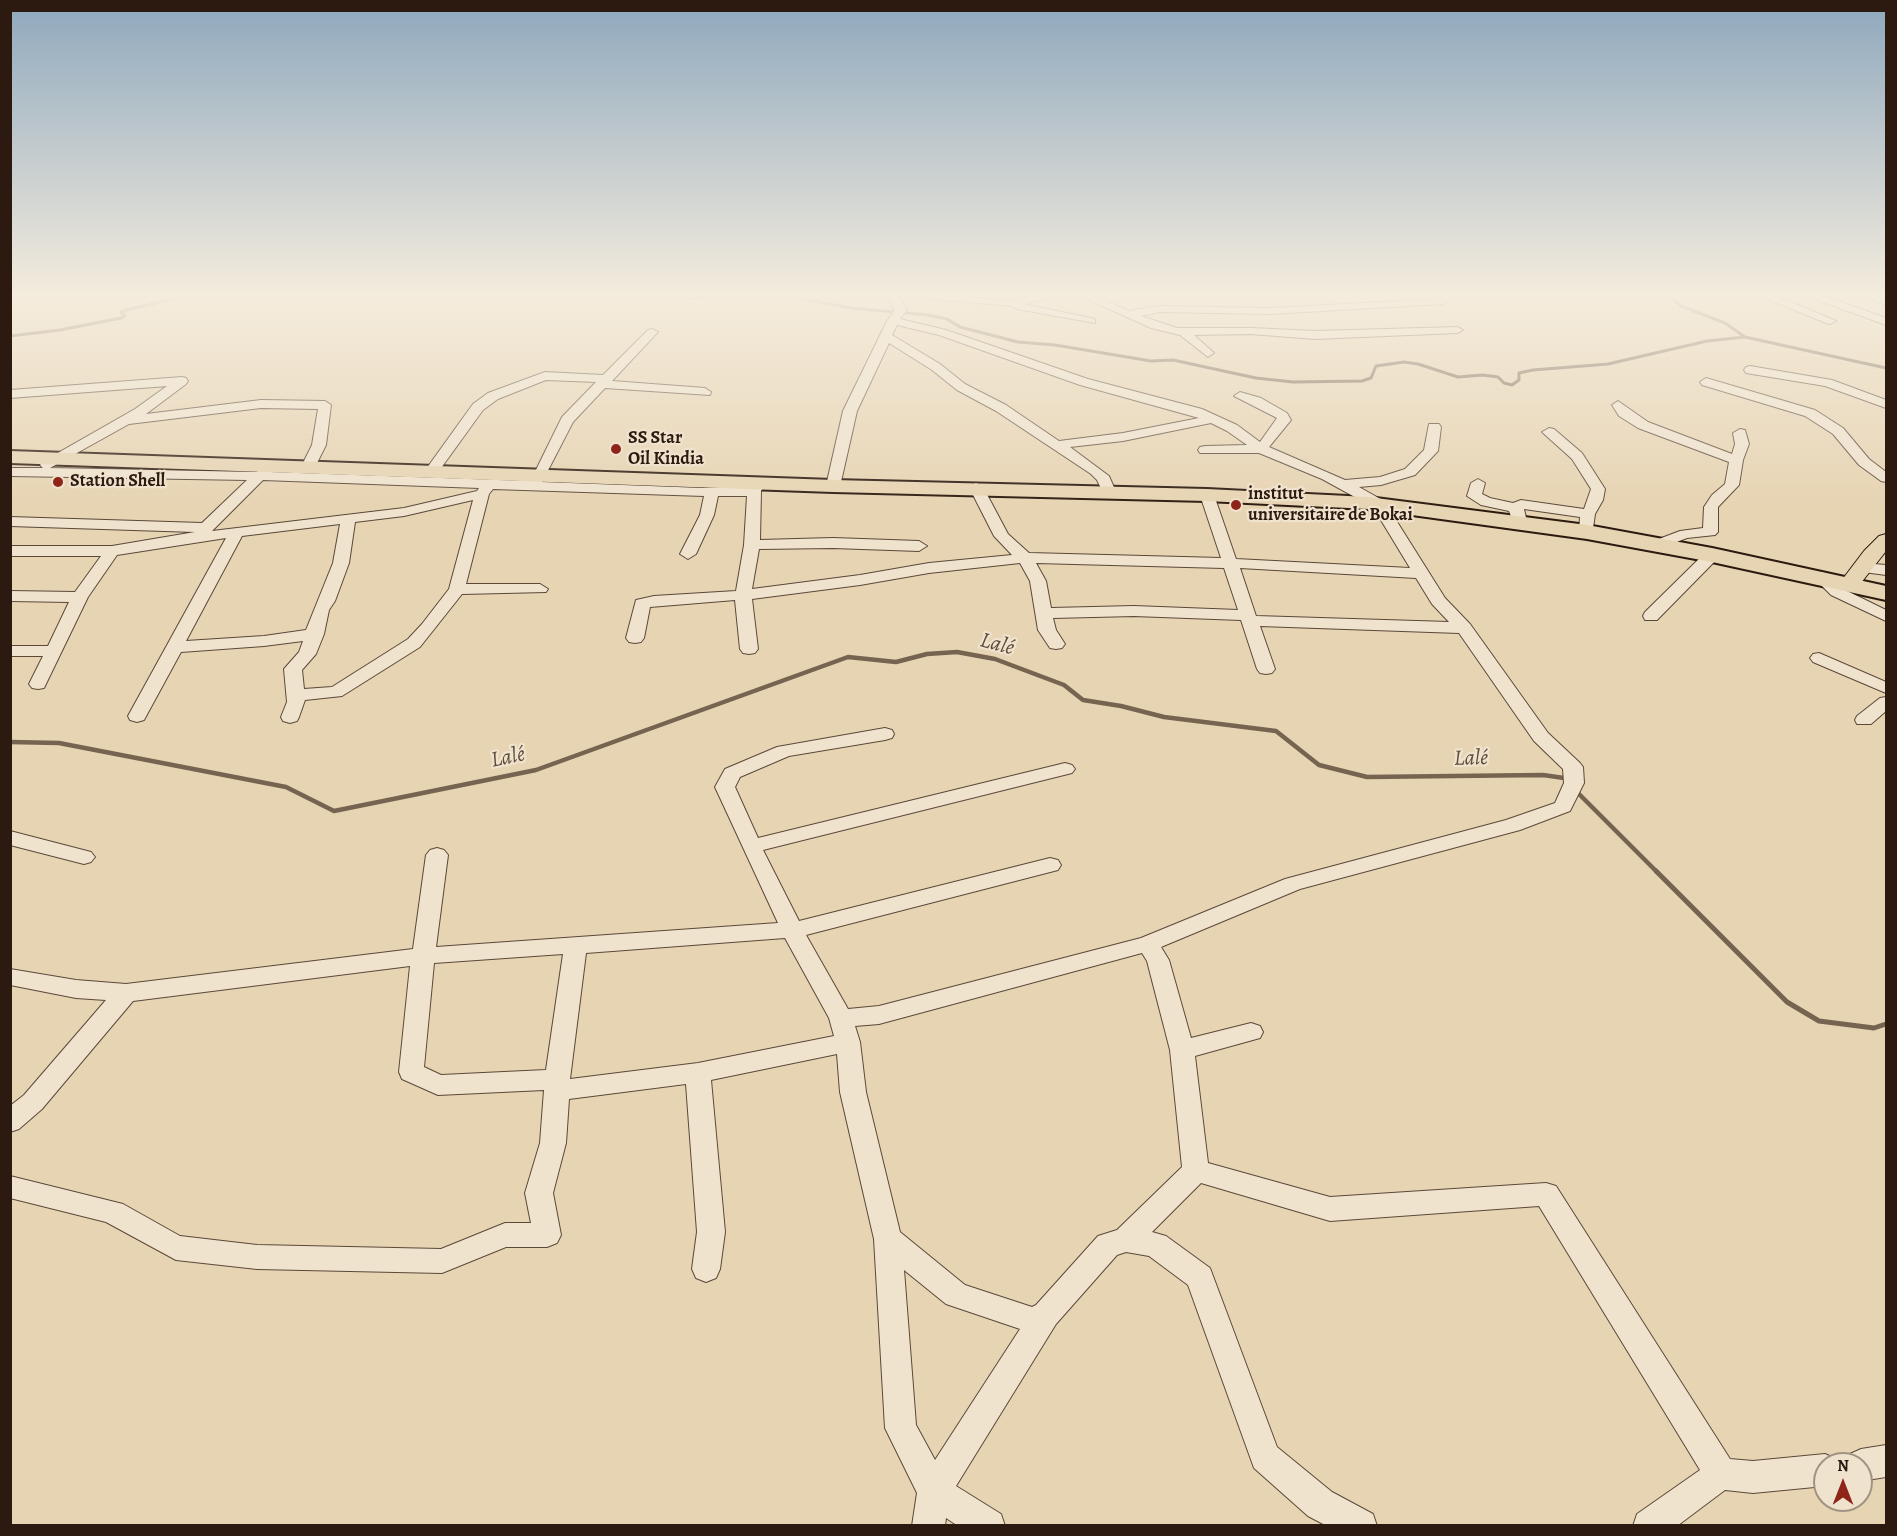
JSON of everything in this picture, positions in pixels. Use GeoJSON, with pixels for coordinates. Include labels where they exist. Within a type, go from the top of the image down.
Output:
{"type":"FeatureCollection","features":[{"type":"Feature","properties":{"kind":"highway"},"geometry":{"type":"LineString","coordinates":[[10,457],[266,471],[308,467],[431,472],[535,481],[707,488],[976,487],[1379,504],[1587,523],[1656,545],[1821,578],[1856,576],[1887,593]]}},
{"type":"Feature","properties":{"kind":"main road"},"geometry":{"type":"LineString","coordinates":[[1856,576],[1870,555],[1887,540]]}},
{"type":"Feature","properties":{"kind":"street"},"geometry":{"type":"LineString","coordinates":[[10,522],[236,534],[404,512],[485,489],[535,481],[567,420],[621,365]]}},
{"type":"Feature","properties":{"kind":"street"},"geometry":{"type":"LineString","coordinates":[[833,486],[850,411],[872,365]]}},
{"type":"Feature","properties":{"kind":"street"},"geometry":{"type":"LineString","coordinates":[[932,365],[961,387],[1001,408],[1096,471],[1104,479],[1109,492]]}},
{"type":"Feature","properties":{"kind":"street"},"geometry":{"type":"LineString","coordinates":[[437,855],[423,956],[411,1072],[438,1085],[557,1085],[698,1073],[844,1030],[879,1015],[1147,944],[1293,885],[1513,825],[1563,807],[1572,787],[1573,767],[1541,736],[1464,628],[1438,601],[1379,504],[1344,484],[1261,449],[1232,428],[1212,418],[1142,396],[1084,382],[1035,365]]}},
{"type":"Feature","properties":{"kind":"street"},"geometry":{"type":"LineString","coordinates":[[1750,370],[1828,383],[1887,404]]}},
{"type":"Feature","properties":{"kind":"street"},"geometry":{"type":"LineString","coordinates":[[431,472],[478,407],[493,396],[545,376],[705,392]]}},
{"type":"Feature","properties":{"kind":"street"},"geometry":{"type":"LineString","coordinates":[[10,394],[182,381],[126,420],[10,485]]}},
{"type":"Feature","properties":{"kind":"street"},"geometry":{"type":"LineString","coordinates":[[1706,382],[1818,417],[1838,431],[1871,467],[1887,478]]}},
{"type":"Feature","properties":{"kind":"street"},"geometry":{"type":"LineString","coordinates":[[1240,396],[1256,401],[1282,416],[1284,420],[1261,449]]}},
{"type":"Feature","properties":{"kind":"street"},"geometry":{"type":"LineString","coordinates":[[126,420],[261,404],[325,405],[319,445],[308,467]]}},
{"type":"Feature","properties":{"kind":"street"},"geometry":{"type":"LineString","coordinates":[[1618,405],[1624,413],[1643,425],[1736,460]]}},
{"type":"Feature","properties":{"kind":"street"},"geometry":{"type":"LineString","coordinates":[[1056,445],[1123,437],[1212,418]]}},
{"type":"Feature","properties":{"kind":"street"},"geometry":{"type":"LineString","coordinates":[[1344,484],[1381,481],[1410,472],[1431,451],[1434,427]]}},
{"type":"Feature","properties":{"kind":"street"},"geometry":{"type":"LineString","coordinates":[[1549,432],[1576,456],[1598,489],[1587,523]]}},
{"type":"Feature","properties":{"kind":"street"},"geometry":{"type":"LineString","coordinates":[[1656,545],[1685,534],[1710,532],[1711,507],[1717,498],[1732,485],[1736,460],[1742,444],[1740,433]]}},
{"type":"Feature","properties":{"kind":"street"},"geometry":{"type":"LineString","coordinates":[[1205,450],[1261,449]]}},
{"type":"Feature","properties":{"kind":"street"},"geometry":{"type":"LineString","coordinates":[[10,472],[266,471],[485,489]]}},
{"type":"Feature","properties":{"kind":"street"},"geometry":{"type":"LineString","coordinates":[[10,551],[112,551],[203,532],[266,471]]}},
{"type":"Feature","properties":{"kind":"street"},"geometry":{"type":"LineString","coordinates":[[1478,483],[1474,496],[1518,515]]}},
{"type":"Feature","properties":{"kind":"street"},"geometry":{"type":"LineString","coordinates":[[749,649],[743,595],[752,545],[756,487]]}},
{"type":"Feature","properties":{"kind":"street"},"geometry":{"type":"LineString","coordinates":[[976,487],[1002,536],[1025,558],[1038,581],[1047,630],[1056,644]]}},
{"type":"Feature","properties":{"kind":"street"},"geometry":{"type":"LineString","coordinates":[[688,554],[707,514],[707,488]]}},
{"type":"Feature","properties":{"kind":"street"},"geometry":{"type":"LineString","coordinates":[[296,695],[336,692],[414,643],[428,628],[457,589],[485,489]]}},
{"type":"Feature","properties":{"kind":"street"},"geometry":{"type":"LineString","coordinates":[[1207,495],[1266,669]]}},
{"type":"Feature","properties":{"kind":"street"},"geometry":{"type":"LineString","coordinates":[[290,717],[296,695],[292,678],[293,669],[307,654],[315,634],[321,610],[341,563],[348,519]]}},
{"type":"Feature","properties":{"kind":"street"},"geometry":{"type":"LineString","coordinates":[[137,716],[236,534]]}},
{"type":"Feature","properties":{"kind":"street"},"geometry":{"type":"LineString","coordinates":[[752,545],[833,543],[919,546]]}},
{"type":"Feature","properties":{"kind":"street"},"geometry":{"type":"LineString","coordinates":[[38,684],[80,597],[112,551]]}},
{"type":"Feature","properties":{"kind":"street"},"geometry":{"type":"LineString","coordinates":[[1651,616],[1712,555]]}},
{"type":"Feature","properties":{"kind":"street"},"geometry":{"type":"LineString","coordinates":[[635,638],[642,604],[654,601],[743,595],[860,580],[929,568],[1025,558],[1229,563],[1421,573]]}},
{"type":"Feature","properties":{"kind":"street"},"geometry":{"type":"LineString","coordinates":[[1856,576],[1887,570]]}},
{"type":"Feature","properties":{"kind":"street"},"geometry":{"type":"LineString","coordinates":[[1821,578],[1837,592],[1887,616]]}},
{"type":"Feature","properties":{"kind":"street"},"geometry":{"type":"LineString","coordinates":[[457,589],[540,589]]}},
{"type":"Feature","properties":{"kind":"street"},"geometry":{"type":"LineString","coordinates":[[10,596],[80,597]]}},
{"type":"Feature","properties":{"kind":"street"},"geometry":{"type":"LineString","coordinates":[[1045,613],[1134,611],[1464,628]]}},
{"type":"Feature","properties":{"kind":"street"},"geometry":{"type":"LineString","coordinates":[[174,647],[264,641],[315,634]]}},
{"type":"Feature","properties":{"kind":"street"},"geometry":{"type":"LineString","coordinates":[[10,651],[53,651]]}},
{"type":"Feature","properties":{"kind":"street"},"geometry":{"type":"LineString","coordinates":[[1820,658],[1887,688]]}},
{"type":"Feature","properties":{"kind":"street"},"geometry":{"type":"LineString","coordinates":[[1864,720],[1887,702]]}},
{"type":"Feature","properties":{"kind":"street"},"geometry":{"type":"LineString","coordinates":[[885,734],[784,751],[732,773],[725,787],[751,846],[844,1030],[853,1092],[888,1239],[901,1428],[934,1491],[989,1526]]}},
{"type":"Feature","properties":{"kind":"street"},"geometry":{"type":"LineString","coordinates":[[751,846],[1065,769]]}},
{"type":"Feature","properties":{"kind":"street"},"geometry":{"type":"LineString","coordinates":[[10,838],[84,857]]}},
{"type":"Feature","properties":{"kind":"street"},"geometry":{"type":"LineString","coordinates":[[10,976],[76,990],[126,993],[423,956],[794,930],[1050,865]]}},
{"type":"Feature","properties":{"kind":"street"},"geometry":{"type":"LineString","coordinates":[[1147,944],[1158,960],[1182,1050],[1196,1170]]}},
{"type":"Feature","properties":{"kind":"street"},"geometry":{"type":"LineString","coordinates":[[10,1186],[113,1212],[176,1248],[257,1257],[442,1261],[505,1235],[547,1235],[539,1193],[553,1143],[557,1085],[574,945]]}},
{"type":"Feature","properties":{"kind":"street"},"geometry":{"type":"LineString","coordinates":[[10,1122],[33,1102],[126,993]]}},
{"type":"Feature","properties":{"kind":"street"},"geometry":{"type":"LineString","coordinates":[[1182,1050],[1251,1032]]}},
{"type":"Feature","properties":{"kind":"street"},"geometry":{"type":"LineString","coordinates":[[698,1073],[711,1232],[706,1269]]}},
{"type":"Feature","properties":{"kind":"street"},"geometry":{"type":"LineString","coordinates":[[1126,1240],[1196,1170]]}},
{"type":"Feature","properties":{"kind":"street"},"geometry":{"type":"LineString","coordinates":[[1196,1170],[1330,1209],[1546,1194],[1720,1474]]}},
{"type":"Feature","properties":{"kind":"street"},"geometry":{"type":"LineString","coordinates":[[888,1239],[956,1295],[1032,1320],[1046,1315]]}},
{"type":"Feature","properties":{"kind":"street"},"geometry":{"type":"LineString","coordinates":[[928,1526],[934,1491],[1046,1315],[1108,1245],[1126,1240],[1156,1245],[1200,1277],[1265,1457],[1320,1504],[1361,1526]]}},
{"type":"Feature","properties":{"kind":"street"},"geometry":{"type":"LineString","coordinates":[[1649,1526],[1720,1474],[1753,1477],[1813,1471]]}},
{"type":"Feature","properties":{"kind":"waterway"},"geometry":{"type":"LineString","coordinates":[[1195,365],[1256,378],[1293,382],[1362,381],[1371,378],[1376,366],[1385,365]]}},
{"type":"Feature","properties":{"kind":"waterway"},"geometry":{"type":"LineString","coordinates":[[1420,365],[1458,377],[1483,375],[1498,377],[1504,383],[1512,385],[1519,380],[1519,373],[1600,365]]}},
{"type":"Feature","properties":{"kind":"waterway"},"geometry":{"type":"LineString","coordinates":[[1871,365],[1886,368]]}},
{"type":"Feature","properties":{"kind":"waterway","name":"Lalé"},"geometry":{"type":"LineString","coordinates":[[10,742],[59,743],[286,787],[334,811],[536,770],[848,657],[896,662],[927,654],[957,652],[995,659],[1064,685],[1083,700],[1121,706],[1164,717],[1276,731],[1319,765],[1367,777],[1543,775],[1564,778],[1567,781]]}},
{"type":"Feature","properties":{"kind":"waterway","name":"Lalé"},"geometry":{"type":"LineString","coordinates":[[1575,790],[1787,1002],[1819,1021],[1874,1028],[1886,1024]]}},
{"type":"Feature","properties":{"kind":"place","name":"SS Star Oil Kindia"},"geometry":{"type":"Point","coordinates":[616,449]}},
{"type":"Feature","properties":{"kind":"place","name":"Station Shell"},"geometry":{"type":"Point","coordinates":[58,482]}},
{"type":"Feature","properties":{"kind":"place","name":"institut universitaire de Bokai"},"geometry":{"type":"Point","coordinates":[1236,505]}}]}
